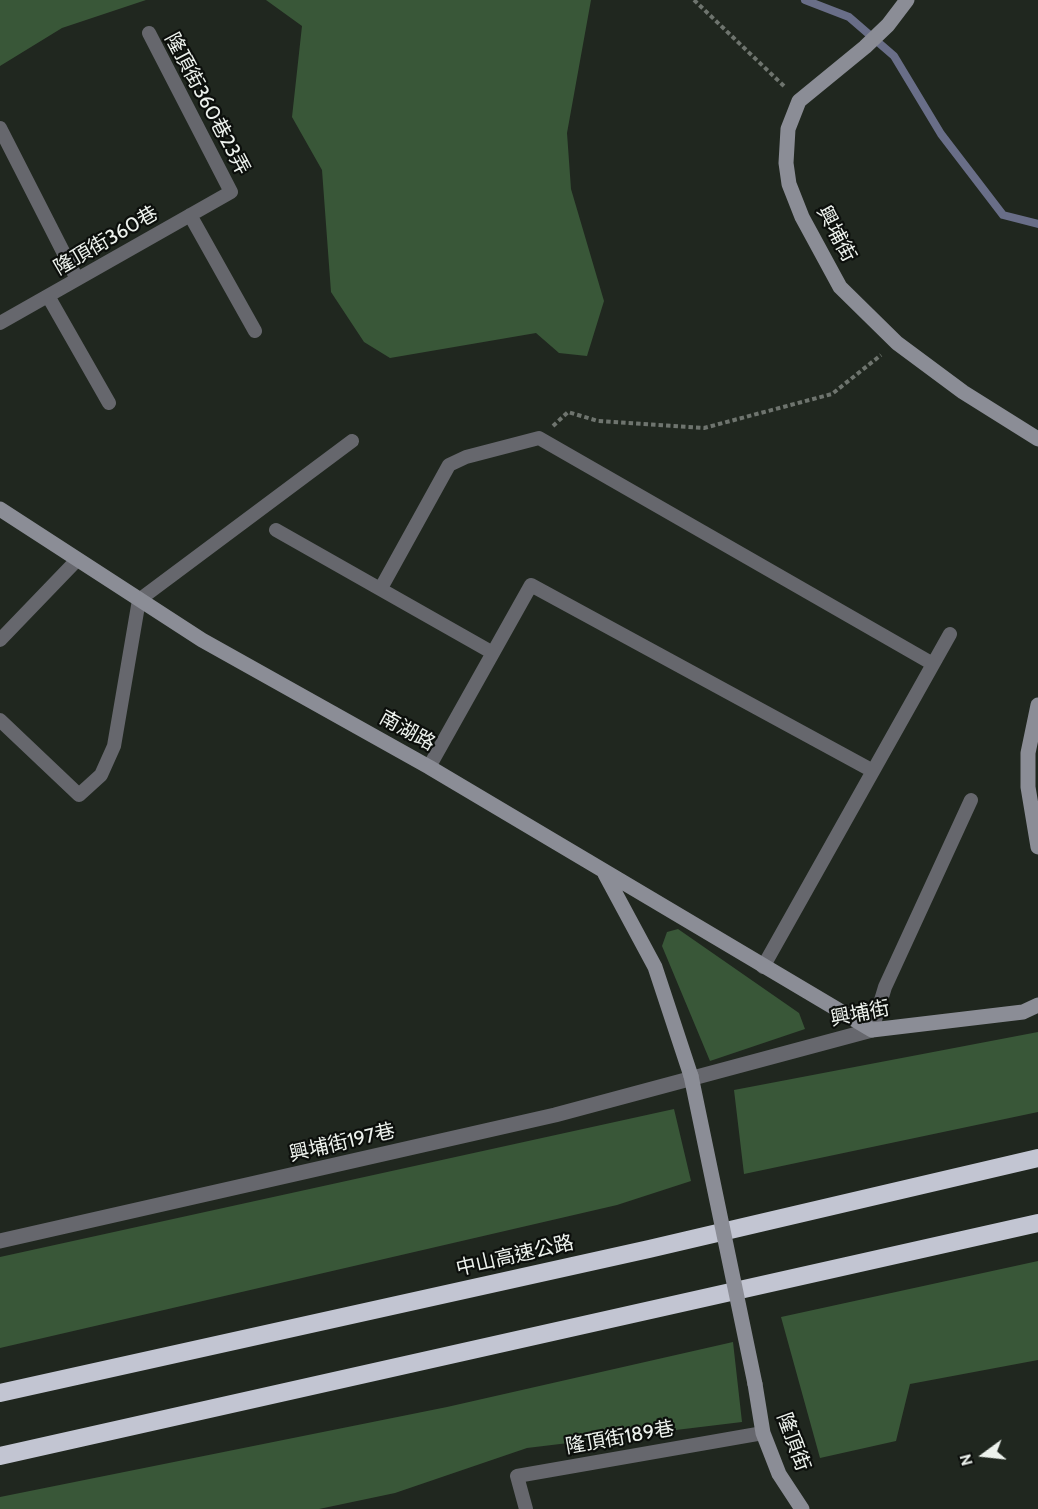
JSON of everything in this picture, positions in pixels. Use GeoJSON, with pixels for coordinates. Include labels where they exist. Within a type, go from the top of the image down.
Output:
{"type":"FeatureCollection","features":[{"type":"Feature","properties":{"kind":"highway","name":"中山高速公路"},"geometry":{"type":"LineString","coordinates":[[0,1393],[637,1251],[1038,1158]]}},
{"type":"Feature","properties":{"kind":"highway"},"geometry":{"type":"LineString","coordinates":[[0,1456],[1038,1223]]}},
{"type":"Feature","properties":{"kind":"street","name":"興埔街"},"geometry":{"type":"LineString","coordinates":[[907,0],[882,31],[865,47],[799,101],[788,129],[786,163],[789,184],[802,217],[840,287],[897,343],[963,392],[1038,439]]}},
{"type":"Feature","properties":{"kind":"street","name":"南湖路"},"geometry":{"type":"LineString","coordinates":[[0,509],[202,640],[429,767],[605,874],[872,1030]]}},
{"type":"Feature","properties":{"kind":"street"},"geometry":{"type":"LineString","coordinates":[[1038,705],[1028,753],[1028,787],[1038,846]]}},
{"type":"Feature","properties":{"kind":"street"},"geometry":{"type":"LineString","coordinates":[[605,874],[655,967],[691,1076]]}},
{"type":"Feature","properties":{"kind":"street","name":"興埔街"},"geometry":{"type":"LineString","coordinates":[[691,1076],[872,1030],[1023,1012],[1038,1005]]}},
{"type":"Feature","properties":{"kind":"street","name":"興埔街197巷"},"geometry":{"type":"LineString","coordinates":[[0,1241],[555,1115],[691,1076]]}},
{"type":"Feature","properties":{"kind":"street","name":"隆頂街"},"geometry":{"type":"LineString","coordinates":[[691,1076],[755,1383],[763,1433],[779,1474],[802,1509]]}},
{"type":"Feature","properties":{"kind":"lane","name":"隆頂街360巷23弄"},"geometry":{"type":"LineString","coordinates":[[148,33],[231,192]]}},
{"type":"Feature","properties":{"kind":"lane"},"geometry":{"type":"LineString","coordinates":[[0,128],[77,279]]}},
{"type":"Feature","properties":{"kind":"lane","name":"隆頂街360巷"},"geometry":{"type":"LineString","coordinates":[[0,323],[231,192]]}},
{"type":"Feature","properties":{"kind":"lane"},"geometry":{"type":"LineString","coordinates":[[190,215],[255,331]]}},
{"type":"Feature","properties":{"kind":"lane"},"geometry":{"type":"LineString","coordinates":[[48,296],[109,404]]}},
{"type":"Feature","properties":{"kind":"lane"},"geometry":{"type":"LineString","coordinates":[[381,588],[449,465],[466,457],[539,438],[933,664]]}},
{"type":"Feature","properties":{"kind":"lane"},"geometry":{"type":"LineString","coordinates":[[0,720],[79,795],[101,775],[114,746],[139,600],[352,441]]}},
{"type":"Feature","properties":{"kind":"lane"},"geometry":{"type":"LineString","coordinates":[[276,530],[493,653]]}},
{"type":"Feature","properties":{"kind":"lane"},"geometry":{"type":"LineString","coordinates":[[0,640],[77,560]]}},
{"type":"Feature","properties":{"kind":"lane"},"geometry":{"type":"LineString","coordinates":[[429,767],[531,585],[873,771]]}},
{"type":"Feature","properties":{"kind":"lane"},"geometry":{"type":"LineString","coordinates":[[764,967],[950,634]]}},
{"type":"Feature","properties":{"kind":"lane"},"geometry":{"type":"LineString","coordinates":[[872,1030],[885,987],[971,800]]}},
{"type":"Feature","properties":{"kind":"lane","name":"隆頂街189巷"},"geometry":{"type":"LineString","coordinates":[[526,1509],[517,1476],[763,1433]]}},
{"type":"Feature","properties":{"kind":"path"},"geometry":{"type":"LineString","coordinates":[[694,0],[799,101]]}},
{"type":"Feature","properties":{"kind":"path"},"geometry":{"type":"LineString","coordinates":[[539,438],[568,412],[598,421],[704,428],[832,394],[897,343]]}},
{"type":"Feature","properties":{"kind":"green space"},"geometry":{"type":"Polygon","coordinates":[[[0,0],[146,0],[62,28],[0,66],[0,0]]]}},
{"type":"Feature","properties":{"kind":"green space"},"geometry":{"type":"Polygon","coordinates":[[[266,0],[591,0],[567,133],[571,189],[604,301],[587,356],[559,353],[536,333],[390,358],[364,342],[331,292],[322,170],[292,117],[302,26],[266,0]]]}},
{"type":"Feature","properties":{"kind":"green space"},"geometry":{"type":"Polygon","coordinates":[[[678,929],[799,1013],[805,1029],[710,1061],[662,946],[667,932],[678,929]]]}},
{"type":"Feature","properties":{"kind":"green space"},"geometry":{"type":"Polygon","coordinates":[[[1038,1032],[1038,1112],[744,1174],[734,1090],[1038,1032]]]}},
{"type":"Feature","properties":{"kind":"green space"},"geometry":{"type":"Polygon","coordinates":[[[674,1109],[691,1181],[617,1205],[0,1348],[0,1257],[674,1109]]]}},
{"type":"Feature","properties":{"kind":"green space"},"geometry":{"type":"Polygon","coordinates":[[[1038,1261],[1038,1360],[910,1384],[896,1441],[820,1458],[781,1317],[1038,1261]]]}},
{"type":"Feature","properties":{"kind":"green space"},"geometry":{"type":"Polygon","coordinates":[[[733,1342],[742,1422],[527,1448],[395,1493],[319,1509],[0,1509],[0,1497],[447,1407],[733,1342]]]}},
{"type":"Feature","properties":{"kind":"waterway"},"geometry":{"type":"LineString","coordinates":[[805,0],[849,17],[894,56],[941,134],[1003,215],[1038,224]]}}]}
